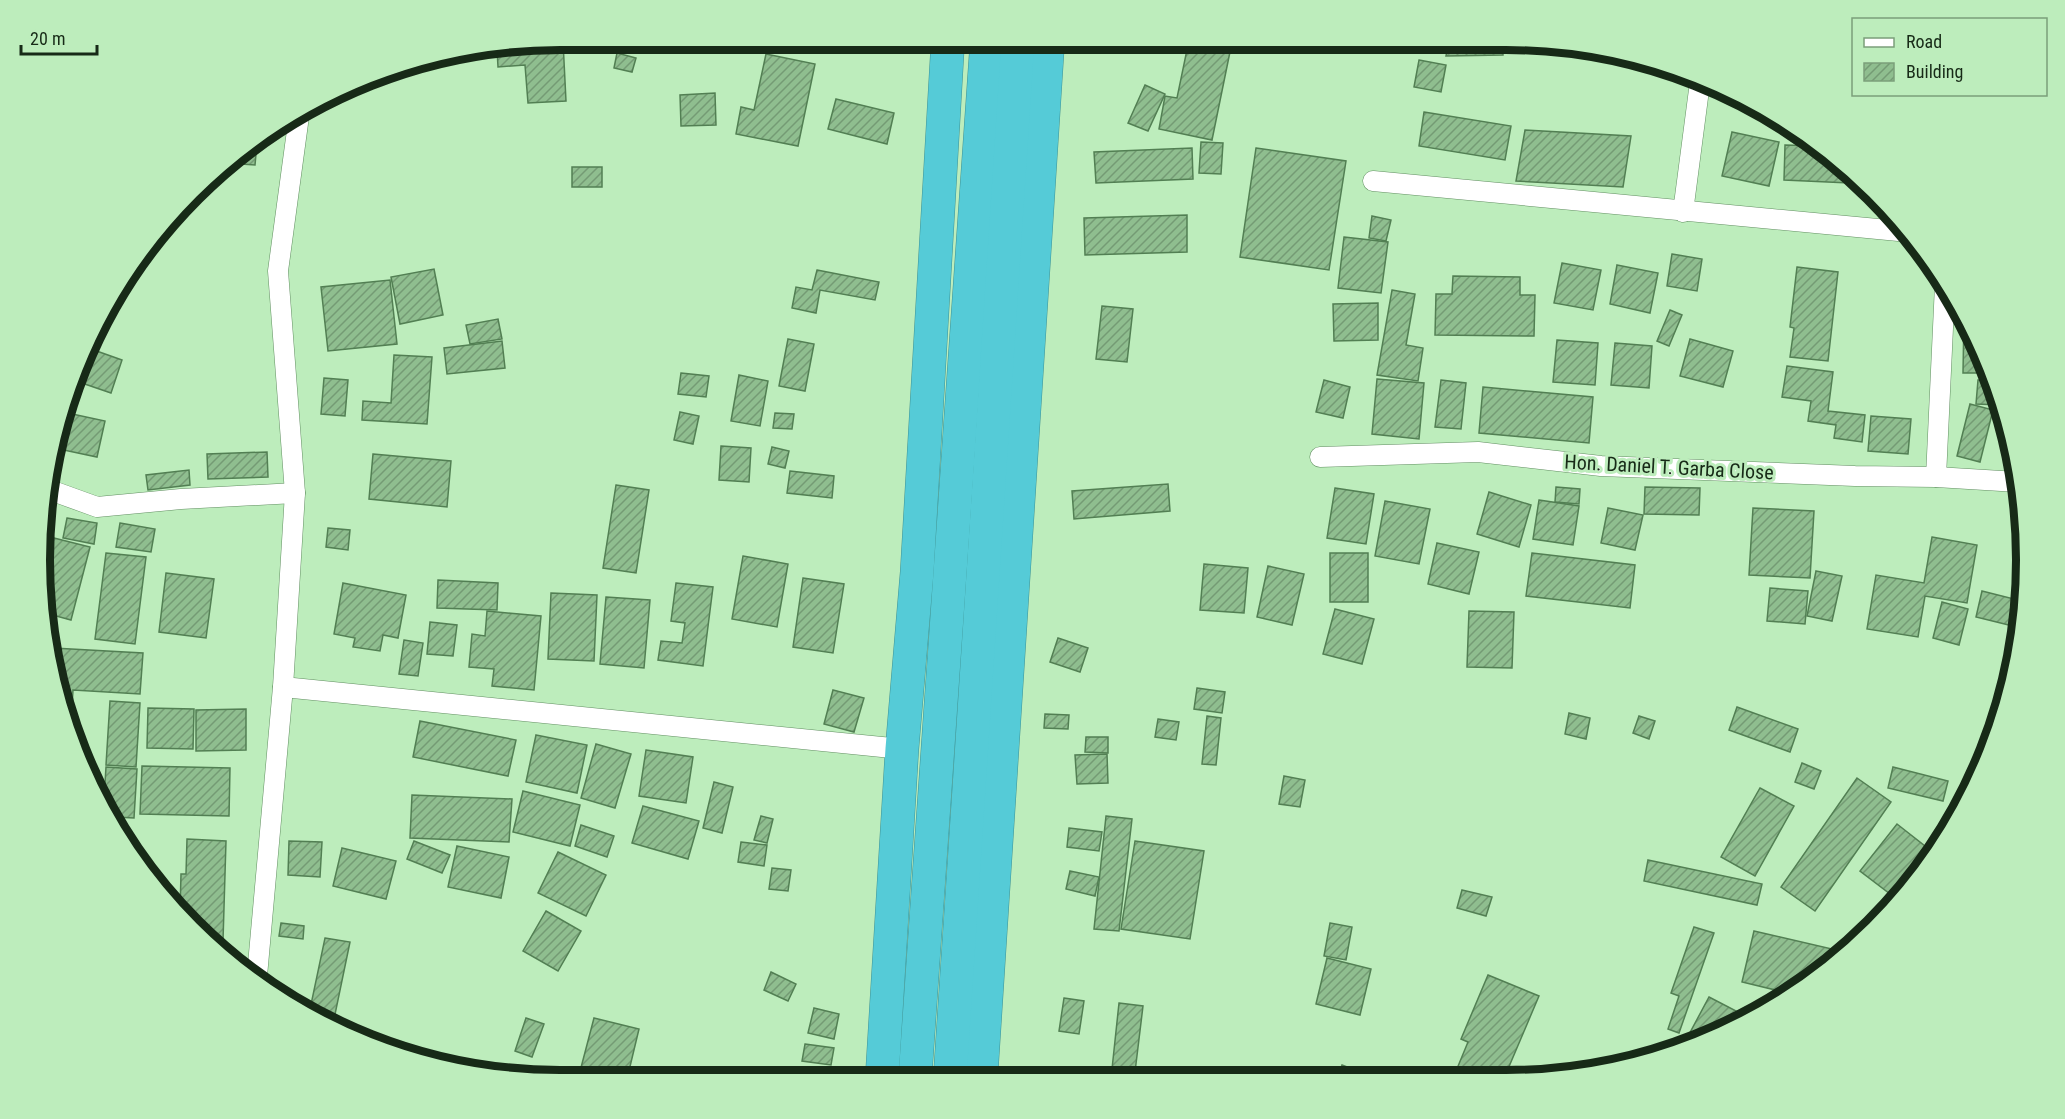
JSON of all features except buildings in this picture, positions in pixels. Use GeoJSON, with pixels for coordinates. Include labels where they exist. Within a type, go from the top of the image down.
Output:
{"type":"FeatureCollection","features":[{"type":"Feature","properties":{"kind":"highway"},"geometry":{"type":"LineString","coordinates":[[883,1070],[903,749],[918,561],[947,50]]}},
{"type":"Feature","properties":{"kind":"highway"},"geometry":{"type":"LineString","coordinates":[[916,1070],[986,50]]}},
{"type":"Feature","properties":{"kind":"highway"},"geometry":{"type":"LineString","coordinates":[[951,1070],[1017,50]]}},
{"type":"Feature","properties":{"kind":"highway"},"geometry":{"type":"LineString","coordinates":[[981,1070],[1047,50]]}},
{"type":"Feature","properties":{"kind":"street"},"geometry":{"type":"LineString","coordinates":[[1683,212],[1699,87]]}},
{"type":"Feature","properties":{"kind":"street"},"geometry":{"type":"LineString","coordinates":[[258,970],[283,687],[296,493],[278,271],[298,121]]}},
{"type":"Feature","properties":{"kind":"street"},"geometry":{"type":"LineString","coordinates":[[1373,181],[1895,231]]}},
{"type":"Feature","properties":{"kind":"street"},"geometry":{"type":"LineString","coordinates":[[1936,477],[1944,300]]}},
{"type":"Feature","properties":{"kind":"street","name":"Hon. Daniel T. Garba Close"},"geometry":{"type":"LineString","coordinates":[[1320,457],[1478,452],[1601,466],[2009,481]]}},
{"type":"Feature","properties":{"kind":"street"},"geometry":{"type":"LineString","coordinates":[[54,492],[97,507],[181,499],[296,493]]}},
{"type":"Feature","properties":{"kind":"street"},"geometry":{"type":"LineString","coordinates":[[283,687],[903,749]]}}]}
